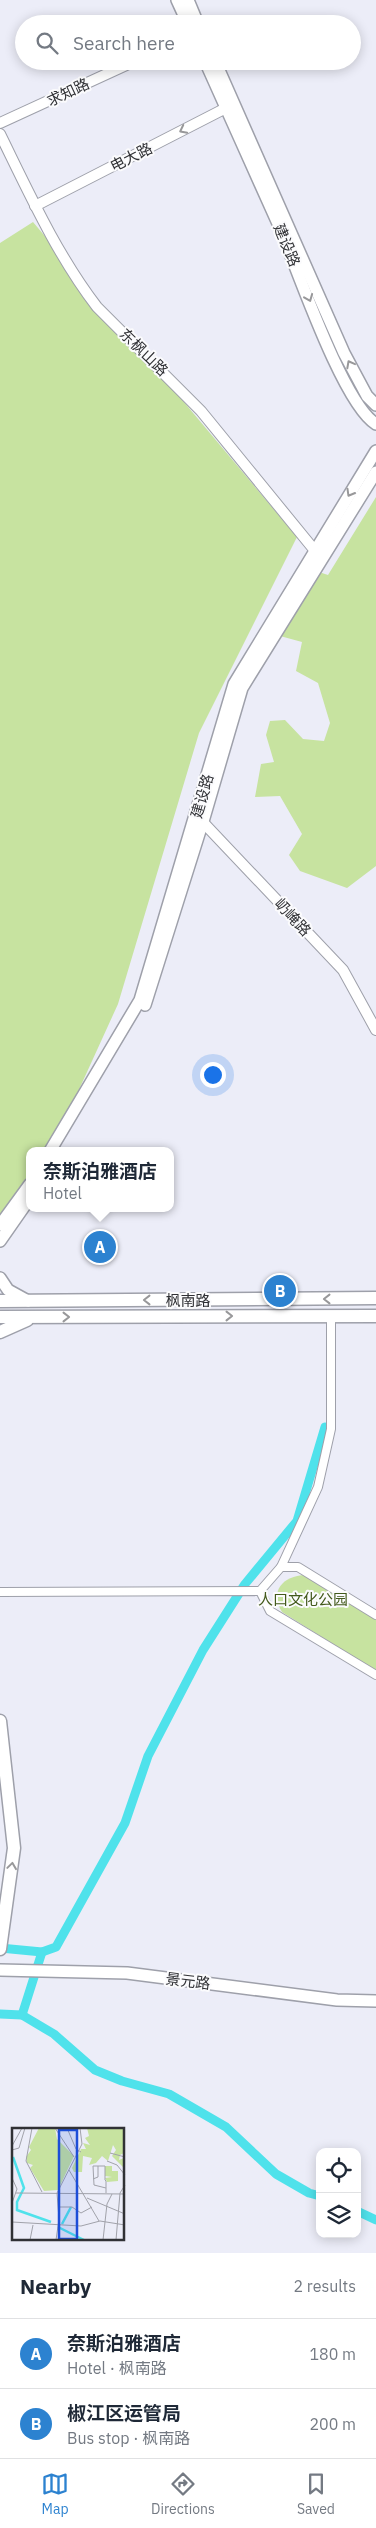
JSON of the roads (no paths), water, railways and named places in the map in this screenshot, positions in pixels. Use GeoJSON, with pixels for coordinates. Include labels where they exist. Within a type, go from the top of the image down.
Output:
{"type":"FeatureCollection","features":[{"type":"Feature","properties":{"kind":"main road"},"geometry":{"type":"LineString","coordinates":[[177,0],[184,15]]}},
{"type":"Feature","properties":{"kind":"main road"},"geometry":{"type":"LineString","coordinates":[[188,0],[194,15]]}},
{"type":"Feature","properties":{"kind":"main road","name":"建设路"},"geometry":{"type":"LineString","coordinates":[[209,70],[280,229],[333,356],[357,403],[376,424]]}},
{"type":"Feature","properties":{"kind":"main road","name":"建设路"},"geometry":{"type":"LineString","coordinates":[[219,70],[344,353],[367,396],[376,405]]}},
{"type":"Feature","properties":{"kind":"main road","name":"建设路"},"geometry":{"type":"LineString","coordinates":[[61,1147],[146,1003],[199,819],[234,684],[376,451]]}},
{"type":"Feature","properties":{"kind":"main road","name":"建设路"},"geometry":{"type":"LineString","coordinates":[[52,1147],[140,1000],[242,688],[376,472]]}},
{"type":"Feature","properties":{"kind":"main road"},"geometry":{"type":"LineString","coordinates":[[0,1225],[26,1189]]}},
{"type":"Feature","properties":{"kind":"main road"},"geometry":{"type":"LineString","coordinates":[[0,1241],[26,1204]]}},
{"type":"Feature","properties":{"kind":"main road"},"geometry":{"type":"LineString","coordinates":[[0,1278],[8,1290],[28,1301]]}},
{"type":"Feature","properties":{"kind":"main road","name":"枫南路"},"geometry":{"type":"LineString","coordinates":[[0,1301],[376,1298]]}},
{"type":"Feature","properties":{"kind":"main road","name":"枫南路"},"geometry":{"type":"LineString","coordinates":[[0,1317],[376,1316]]}},
{"type":"Feature","properties":{"kind":"main road"},"geometry":{"type":"LineString","coordinates":[[0,1332],[36,1317]]}},
{"type":"Feature","properties":{"kind":"main road"},"geometry":{"type":"LineString","coordinates":[[0,1721],[14,1848],[0,1949]]}},
{"type":"Feature","properties":{"kind":"main road","name":"景元路"},"geometry":{"type":"LineString","coordinates":[[0,1970],[127,1973],[337,2000],[376,2001]]}},
{"type":"Feature","properties":{"kind":"street","name":"求知路"},"geometry":{"type":"LineString","coordinates":[[0,123],[115,70]]}},
{"type":"Feature","properties":{"kind":"street","name":"电大路"},"geometry":{"type":"LineString","coordinates":[[35,206],[226,108]]}},
{"type":"Feature","properties":{"kind":"street","name":"东枫山路"},"geometry":{"type":"LineString","coordinates":[[0,134],[35,206],[85,292],[97,308],[201,410],[316,552]]}},
{"type":"Feature","properties":{"kind":"street","name":"屷崦路"},"geometry":{"type":"LineString","coordinates":[[199,819],[343,970],[376,1030]]}},
{"type":"Feature","properties":{"kind":"street"},"geometry":{"type":"LineString","coordinates":[[0,1592],[260,1591],[281,1567],[318,1487],[331,1429],[331,1316]]}},
{"type":"Feature","properties":{"kind":"street"},"geometry":{"type":"LineString","coordinates":[[281,1567],[298,1567],[376,1615]]}},
{"type":"Feature","properties":{"kind":"street"},"geometry":{"type":"LineString","coordinates":[[260,1591],[270,1611],[376,1675]]}},
{"type":"Feature","properties":{"kind":"waterway"},"geometry":{"type":"LineString","coordinates":[[0,1948],[42,1952],[56,1947],[125,1823],[148,1756],[203,1650],[245,1584],[297,1521],[325,1427]]}},
{"type":"Feature","properties":{"kind":"waterway"},"geometry":{"type":"LineString","coordinates":[[22,2015],[42,1952]]}},
{"type":"Feature","properties":{"kind":"waterway"},"geometry":{"type":"LineString","coordinates":[[0,2014],[22,2015],[54,2034],[95,2070],[122,2081],[169,2094],[226,2127],[276,2174],[309,2193],[316,2195]]}},
{"type":"Feature","properties":{"kind":"waterway"},"geometry":{"type":"LineString","coordinates":[[361,2213],[376,2220]]}},
{"type":"Feature","properties":{"kind":"place","name":"奈斯泊雅酒店"},"geometry":{"type":"Point","coordinates":[100,1247]}},
{"type":"Feature","properties":{"kind":"place","name":"椒江区运管局"},"geometry":{"type":"Point","coordinates":[280,1291]}},
{"type":"Feature","properties":{"kind":"park label","name":"人口文化公园"},"geometry":{"type":"Point","coordinates":[303,1599]}}]}
